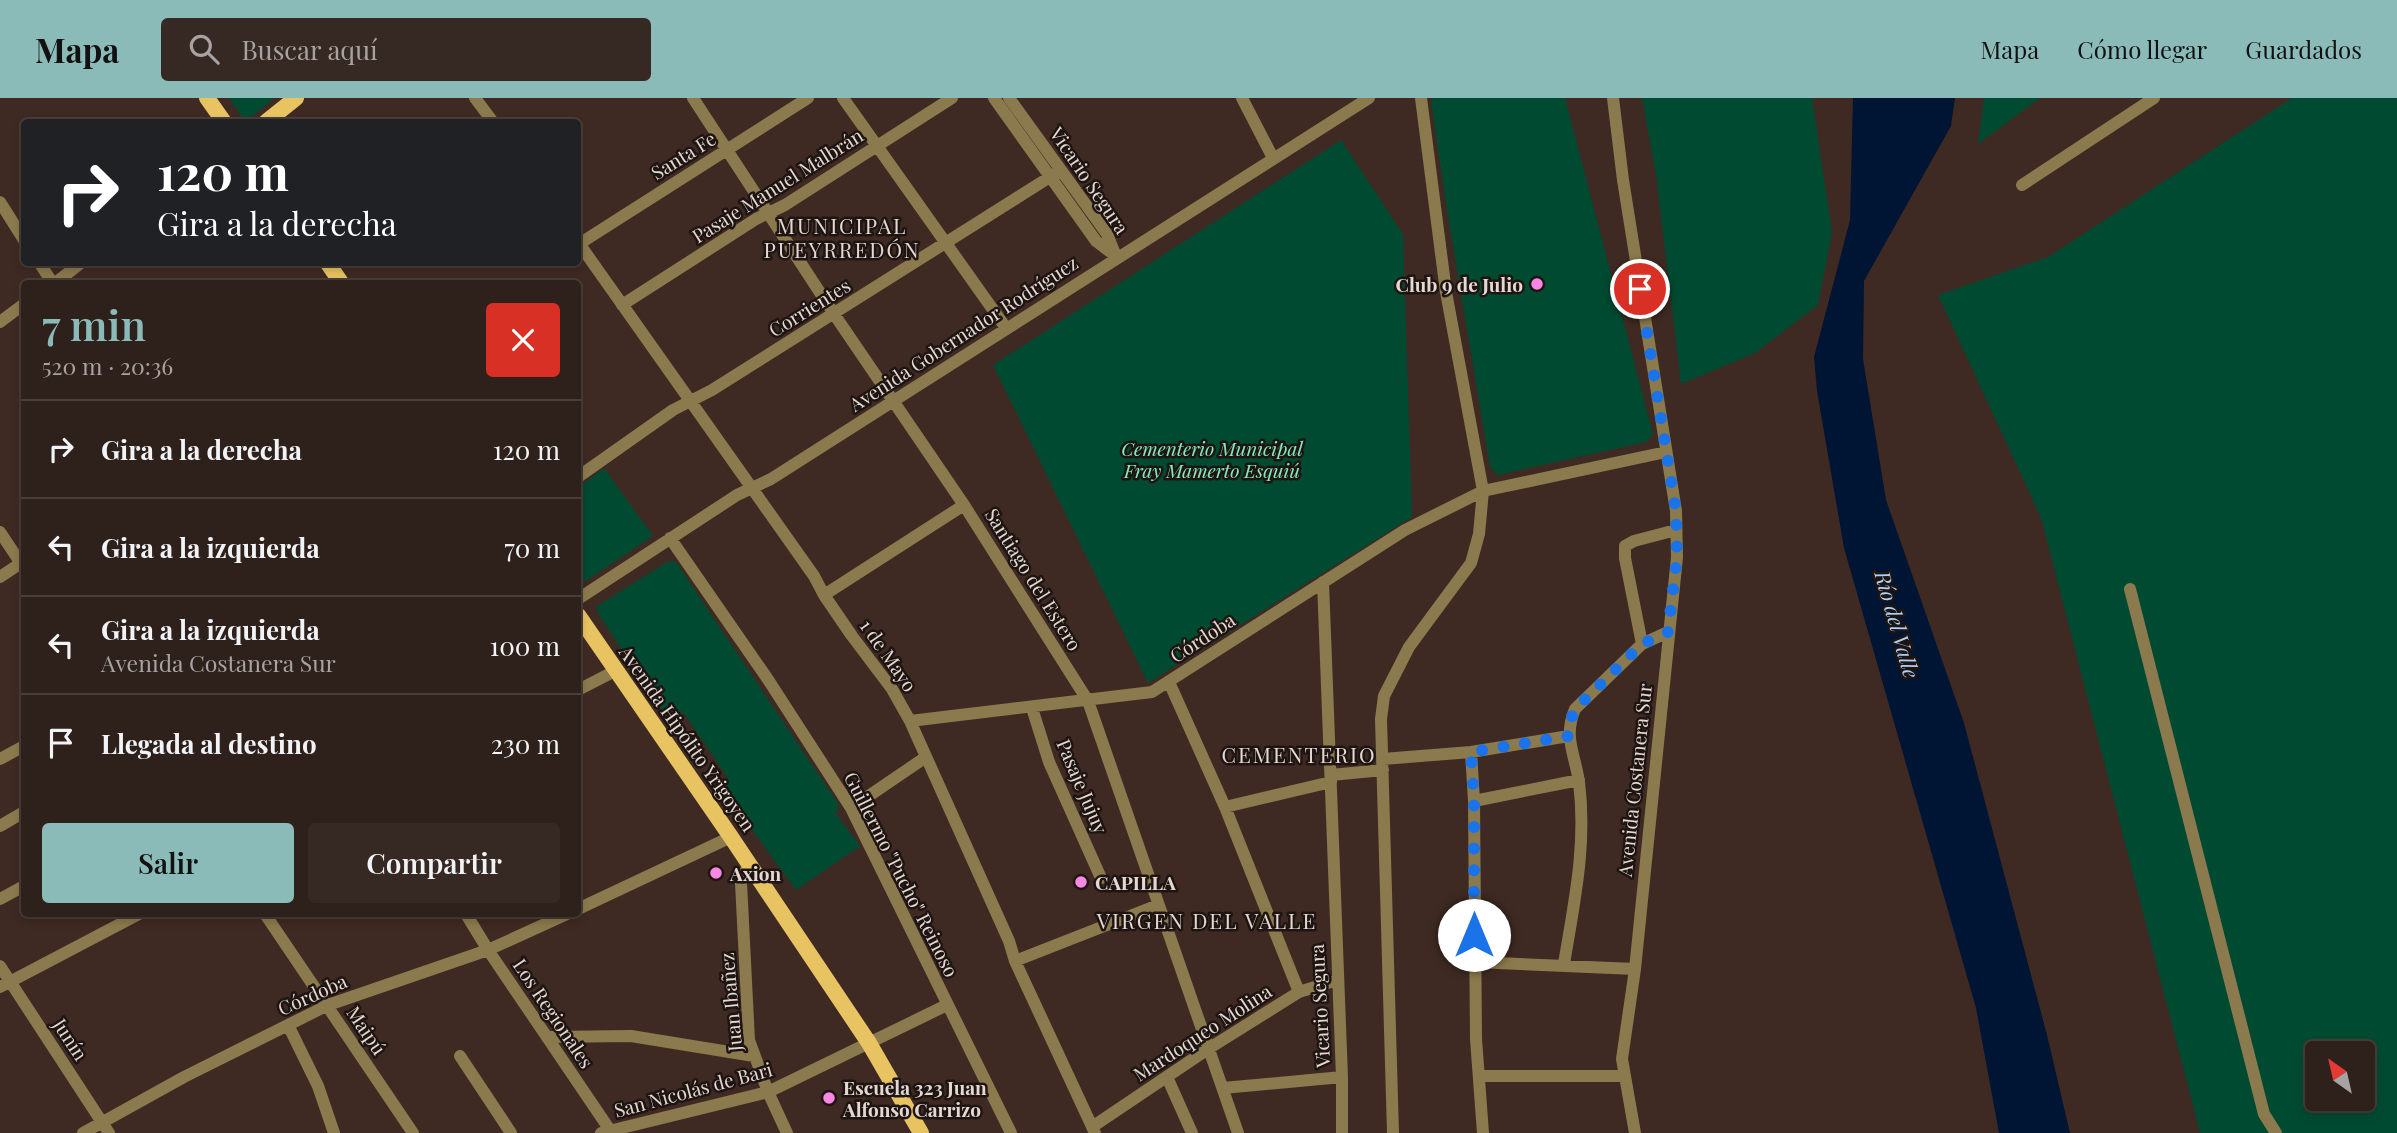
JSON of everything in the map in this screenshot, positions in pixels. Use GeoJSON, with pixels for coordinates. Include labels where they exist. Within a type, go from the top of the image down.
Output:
{"type":"FeatureCollection","features":[{"type":"Feature","properties":{"kind":"main road"},"geometry":{"type":"LineString","coordinates":[[207,98],[222,119]]}},
{"type":"Feature","properties":{"kind":"main road"},"geometry":{"type":"LineString","coordinates":[[270,119],[296,98]]}},
{"type":"Feature","properties":{"kind":"main road","name":"Avenida Hipólito Yrigoyen"},"geometry":{"type":"LineString","coordinates":[[581,620],[869,1043],[921,1133]]}},
{"type":"Feature","properties":{"kind":"street"},"geometry":{"type":"LineString","coordinates":[[475,98],[491,119]]}},
{"type":"Feature","properties":{"kind":"street","name":"Santiago del Estero"},"geometry":{"type":"LineString","coordinates":[[693,98],[834,314],[964,505],[1088,701],[1238,1133]]}},
{"type":"Feature","properties":{"kind":"street","name":"Santa Fe"},"geometry":{"type":"LineString","coordinates":[[581,241],[807,98]]}},
{"type":"Feature","properties":{"kind":"street"},"geometry":{"type":"LineString","coordinates":[[843,98],[1006,328]]}},
{"type":"Feature","properties":{"kind":"street","name":"Pasaje Manuel Malbrán"},"geometry":{"type":"LineString","coordinates":[[622,305],[952,98]]}},
{"type":"Feature","properties":{"kind":"street","name":"Vicario Segura"},"geometry":{"type":"LineString","coordinates":[[993,98],[1107,234],[1117,257]]}},
{"type":"Feature","properties":{"kind":"street","name":"Vicario Segura"},"geometry":{"type":"LineString","coordinates":[[1009,98],[1056,174]]}},
{"type":"Feature","properties":{"kind":"street"},"geometry":{"type":"LineString","coordinates":[[1242,98],[1273,158]]}},
{"type":"Feature","properties":{"kind":"street"},"geometry":{"type":"LineString","coordinates":[[1392,1133],[1381,719],[1384,696],[1409,647],[1471,563],[1479,534],[1483,491],[1446,292],[1421,98]]}},
{"type":"Feature","properties":{"kind":"street","name":"Avenida Costanera Sur"},"geometry":{"type":"LineString","coordinates":[[1614,98],[1621,169],[1676,511],[1677,557],[1635,969],[1623,1047],[1624,1076],[1635,1133]]}},
{"type":"Feature","properties":{"kind":"street"},"geometry":{"type":"LineString","coordinates":[[2022,185],[2154,98]]}},
{"type":"Feature","properties":{"kind":"street","name":"Avenida Gobernador Rodríguez"},"geometry":{"type":"LineString","coordinates":[[581,597],[670,538],[771,479],[1364,100]]}},
{"type":"Feature","properties":{"kind":"street","name":"Corrientes"},"geometry":{"type":"LineString","coordinates":[[581,475],[673,410],[712,390],[1056,174]]}},
{"type":"Feature","properties":{"kind":"street"},"geometry":{"type":"LineString","coordinates":[[0,202],[21,235]]}},
{"type":"Feature","properties":{"kind":"street","name":"1 de Mayo"},"geometry":{"type":"LineString","coordinates":[[581,247],[892,689],[910,721],[1009,941],[1015,961],[1094,1130]]}},
{"type":"Feature","properties":{"kind":"street"},"geometry":{"type":"LineString","coordinates":[[58,280],[77,266]]}},
{"type":"Feature","properties":{"kind":"street"},"geometry":{"type":"LineString","coordinates":[[0,322],[21,306]]}},
{"type":"Feature","properties":{"kind":"street","name":"Córdoba"},"geometry":{"type":"LineString","coordinates":[[910,721],[1152,692],[1405,530],[1483,491],[1666,452]]}},
{"type":"Feature","properties":{"kind":"street"},"geometry":{"type":"LineString","coordinates":[[824,595],[964,505]]}},
{"type":"Feature","properties":{"kind":"street"},"geometry":{"type":"LineString","coordinates":[[1642,644],[1625,546],[1676,530]]}},
{"type":"Feature","properties":{"kind":"street"},"geometry":{"type":"LineString","coordinates":[[0,532],[21,561]]}},
{"type":"Feature","properties":{"kind":"street","name":"Guillermo \"Pucho\" Reinoso"},"geometry":{"type":"LineString","coordinates":[[670,538],[767,678],[851,808],[1011,1133]]}},
{"type":"Feature","properties":{"kind":"street"},"geometry":{"type":"LineString","coordinates":[[0,577],[21,565]]}},
{"type":"Feature","properties":{"kind":"street","name":"Vicario Segura"},"geometry":{"type":"LineString","coordinates":[[1323,582],[1342,1133]]}},
{"type":"Feature","properties":{"kind":"street"},"geometry":{"type":"LineString","coordinates":[[2130,589],[2175,774],[2264,1114],[2276,1133]]}},
{"type":"Feature","properties":{"kind":"street"},"geometry":{"type":"LineString","coordinates":[[1564,964],[1582,846],[1579,780],[1569,736],[1571,719],[1575,709],[1642,644],[1668,632]]}},
{"type":"Feature","properties":{"kind":"street"},"geometry":{"type":"LineString","coordinates":[[581,688],[615,671]]}},
{"type":"Feature","properties":{"kind":"street"},"geometry":{"type":"LineString","coordinates":[[1169,682],[1225,807],[1299,992]]}},
{"type":"Feature","properties":{"kind":"street","name":"Pasaje Jujuy"},"geometry":{"type":"LineString","coordinates":[[1032,708],[1049,762],[1101,878]]}},
{"type":"Feature","properties":{"kind":"street"},"geometry":{"type":"LineString","coordinates":[[1225,807],[1383,764],[1569,736]]}},
{"type":"Feature","properties":{"kind":"street"},"geometry":{"type":"LineString","coordinates":[[0,759],[21,748]]}},
{"type":"Feature","properties":{"kind":"street"},"geometry":{"type":"LineString","coordinates":[[1471,752],[1474,801],[1474,962],[1483,1133]]}},
{"type":"Feature","properties":{"kind":"street"},"geometry":{"type":"LineString","coordinates":[[851,808],[926,757]]}},
{"type":"Feature","properties":{"kind":"street"},"geometry":{"type":"LineString","coordinates":[[1474,801],[1579,780]]}},
{"type":"Feature","properties":{"kind":"street"},"geometry":{"type":"LineString","coordinates":[[0,827],[21,814]]}},
{"type":"Feature","properties":{"kind":"street"},"geometry":{"type":"LineString","coordinates":[[581,908],[731,837]]}},
{"type":"Feature","properties":{"kind":"street","name":"Juan Ibañez"},"geometry":{"type":"LineString","coordinates":[[749,863],[741,883],[749,1040],[768,1093],[787,1133]]}},
{"type":"Feature","properties":{"kind":"street"},"geometry":{"type":"LineString","coordinates":[[0,899],[21,888]]}},
{"type":"Feature","properties":{"kind":"street"},"geometry":{"type":"LineString","coordinates":[[1015,961],[1157,905]]}},
{"type":"Feature","properties":{"kind":"street","name":"Maipú"},"geometry":{"type":"LineString","coordinates":[[267,917],[413,1133]]}},
{"type":"Feature","properties":{"kind":"street","name":"Los Regionales"},"geometry":{"type":"LineString","coordinates":[[468,917],[549,1037],[608,1132]]}},
{"type":"Feature","properties":{"kind":"street","name":"Córdoba"},"geometry":{"type":"LineString","coordinates":[[83,1133],[106,1128],[184,1077],[328,1005],[488,950],[560,917]]}},
{"type":"Feature","properties":{"kind":"street"},"geometry":{"type":"LineString","coordinates":[[5,984],[114,919]]}},
{"type":"Feature","properties":{"kind":"street"},"geometry":{"type":"LineString","coordinates":[[1474,962],[1635,969]]}},
{"type":"Feature","properties":{"kind":"street","name":"Junín"},"geometry":{"type":"LineString","coordinates":[[0,966],[5,984],[106,1128]]}},
{"type":"Feature","properties":{"kind":"street","name":"Mardoqueo Molina"},"geometry":{"type":"LineString","coordinates":[[1094,1130],[1208,1049],[1299,992],[1337,980]]}},
{"type":"Feature","properties":{"kind":"street","name":"San Nicolás de Bari"},"geometry":{"type":"LineString","coordinates":[[608,1132],[768,1093],[947,1005]]}},
{"type":"Feature","properties":{"kind":"street"},"geometry":{"type":"LineString","coordinates":[[288,1025],[318,1086],[334,1133]]}},
{"type":"Feature","properties":{"kind":"street"},"geometry":{"type":"LineString","coordinates":[[549,1037],[631,1036],[754,1056]]}},
{"type":"Feature","properties":{"kind":"street"},"geometry":{"type":"LineString","coordinates":[[460,1056],[511,1133]]}},
{"type":"Feature","properties":{"kind":"street"},"geometry":{"type":"LineString","coordinates":[[1479,1076],[1624,1076]]}},
{"type":"Feature","properties":{"kind":"street"},"geometry":{"type":"LineString","coordinates":[[1167,1077],[1192,1133]]}},
{"type":"Feature","properties":{"kind":"street"},"geometry":{"type":"LineString","coordinates":[[1223,1088],[1342,1077]]}},
{"type":"Feature","properties":{"kind":"green space"},"geometry":{"type":"Polygon","coordinates":[[[229,98],[274,98],[250,118],[242,117],[229,98]]]}},
{"type":"Feature","properties":{"kind":"green space","name":"Club 9 de Julio"},"geometry":{"type":"Polygon","coordinates":[[[1433,98],[1565,98],[1653,434],[1646,442],[1497,475],[1490,467],[1447,210],[1431,102],[1433,98]]]}},
{"type":"Feature","properties":{"kind":"green space"},"geometry":{"type":"Polygon","coordinates":[[[1642,98],[1812,98],[1832,232],[1818,305],[1755,353],[1681,384],[1656,175],[1642,98]]]}},
{"type":"Feature","properties":{"kind":"green space"},"geometry":{"type":"Polygon","coordinates":[[[1984,98],[2040,98],[1978,144],[1984,98]]]}},
{"type":"Feature","properties":{"kind":"green space"},"geometry":{"type":"Polygon","coordinates":[[[2292,98],[2397,98],[2397,1133],[2200,1133],[2041,518],[1938,295],[2048,257],[2292,98]]]}},
{"type":"Feature","properties":{"kind":"green space","name":"Cementerio Municipal Fray Mamerto Esquiú"},"geometry":{"type":"Polygon","coordinates":[[[1341,140],[1403,234],[1412,517],[1148,683],[993,365],[1341,140]]]}},
{"type":"Feature","properties":{"kind":"green space"},"geometry":{"type":"Polygon","coordinates":[[[604,468],[653,536],[581,584],[581,486],[604,468]]]}},
{"type":"Feature","properties":{"kind":"green space"},"geometry":{"type":"Polygon","coordinates":[[[673,561],[839,805],[836,814],[860,846],[796,890],[720,786],[728,778],[683,712],[668,722],[598,613],[597,606],[667,562],[673,561]]]}},
{"type":"Feature","properties":{"kind":"water","name":"Río del Valle"},"geometry":{"type":"Polygon","coordinates":[[[1853,98],[1955,98],[1951,126],[1864,281],[1863,359],[1886,500],[1964,723],[2047,1035],[2070,1133],[1999,1133],[1976,1008],[1844,548],[1817,391],[1814,357],[1850,220],[1853,98]]]}},
{"type":"Feature","properties":{"kind":"place","name":"Club 9 de Julio"},"geometry":{"type":"Point","coordinates":[1537,284]}},
{"type":"Feature","properties":{"kind":"place","name":"Axion"},"geometry":{"type":"Point","coordinates":[716,873]}},
{"type":"Feature","properties":{"kind":"place","name":"CAPILLA"},"geometry":{"type":"Point","coordinates":[1081,882]}},
{"type":"Feature","properties":{"kind":"place","name":"Escuela 323 Juan Alfonso Carrizo"},"geometry":{"type":"Point","coordinates":[829,1098]}},
{"type":"Feature","properties":{"kind":"district","name":"MUNICIPAL PUEYRREDÓN"},"geometry":{"type":"Point","coordinates":[842,237]}},
{"type":"Feature","properties":{"kind":"district","name":"CEMENTERIO"},"geometry":{"type":"Point","coordinates":[1299,754]}},
{"type":"Feature","properties":{"kind":"district","name":"VIRGEN DEL VALLE"},"geometry":{"type":"Point","coordinates":[1207,920]}},
{"type":"Feature","properties":{"kind":"route"},"geometry":{"type":"LineString","coordinates":[[1474,935],[1474,801],[1471,752],[1569,736],[1575,709],[1642,644],[1668,632],[1677,557],[1676,511],[1640,289]]}}]}
